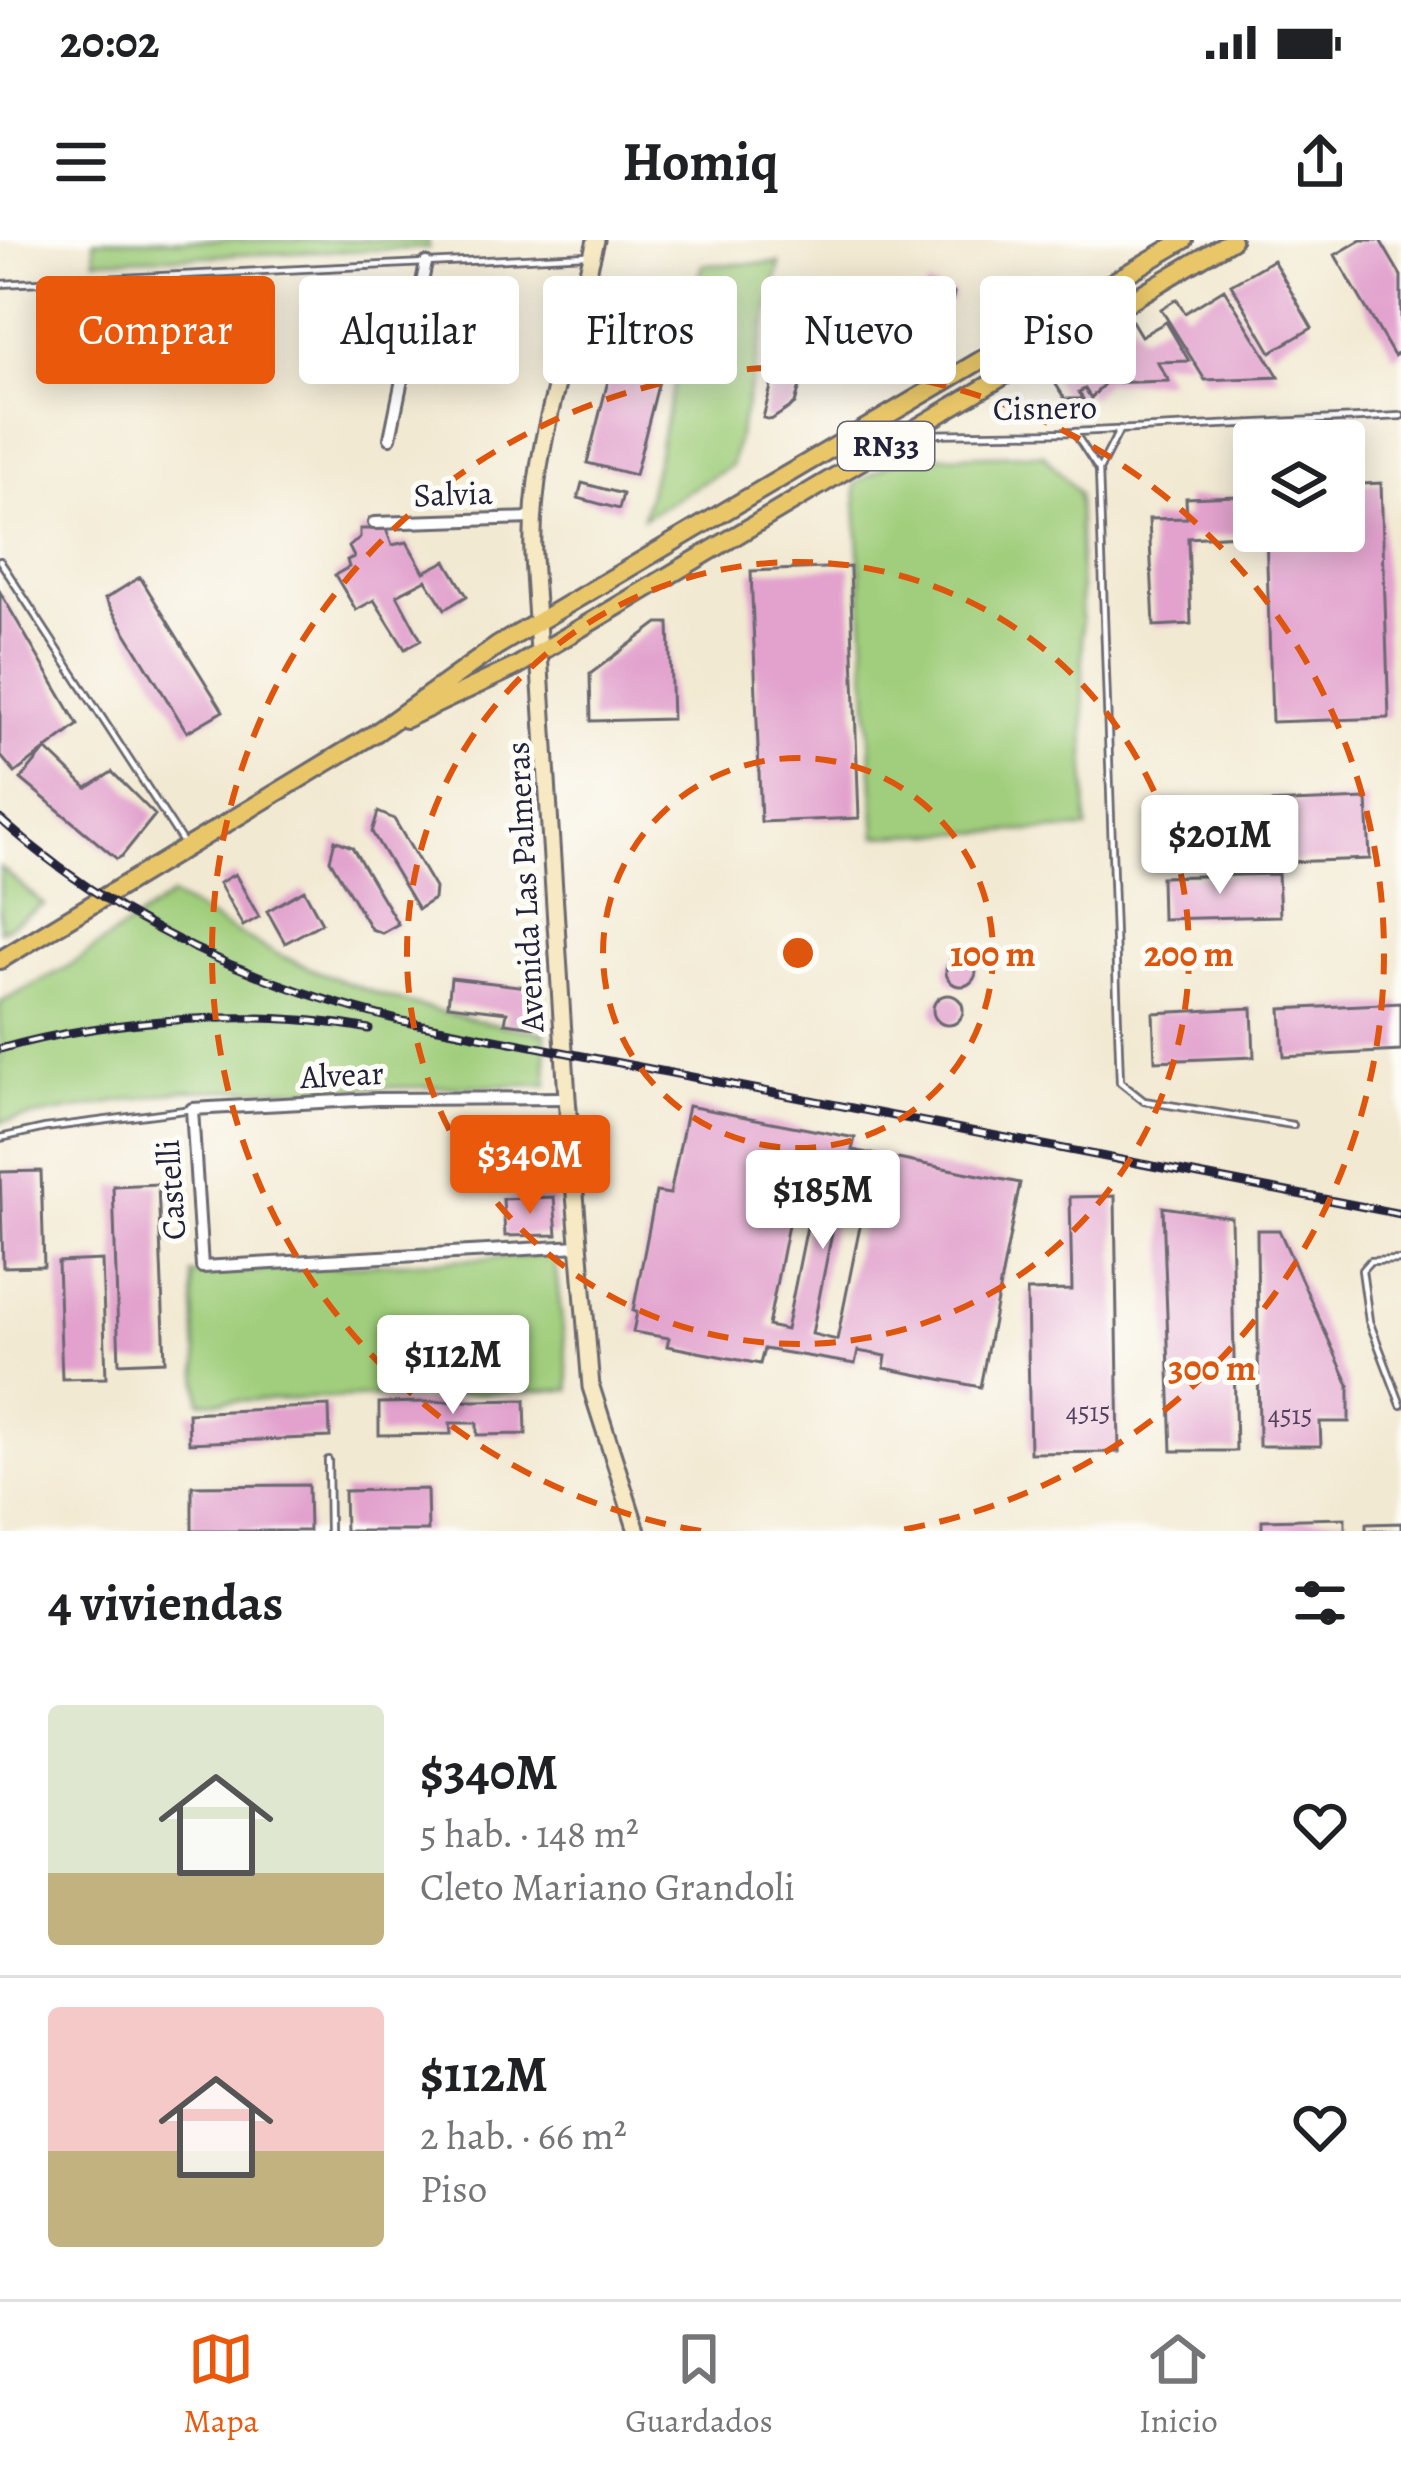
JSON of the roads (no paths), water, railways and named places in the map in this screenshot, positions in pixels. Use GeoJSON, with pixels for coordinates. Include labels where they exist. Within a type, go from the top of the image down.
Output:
{"type":"FeatureCollection","features":[{"type":"Feature","properties":{"kind":"main road","name":"RN33"},"geometry":{"type":"LineString","coordinates":[[0,960],[377,732],[459,670],[537,622],[1184,240]]}},
{"type":"Feature","properties":{"kind":"main road","name":"RN33"},"geometry":{"type":"LineString","coordinates":[[377,732],[478,688],[1232,240]]}},
{"type":"Feature","properties":{"kind":"main road","name":"Avenida Las Palmeras"},"geometry":{"type":"LineString","coordinates":[[595,247],[546,430],[533,518],[567,1098],[592,1387],[637,1531]]}},
{"type":"Feature","properties":{"kind":"street"},"geometry":{"type":"LineString","coordinates":[[390,438],[426,263]]}},
{"type":"Feature","properties":{"kind":"street","name":"Salvia"},"geometry":{"type":"LineString","coordinates":[[374,523],[533,518]]}},
{"type":"Feature","properties":{"kind":"street","name":"Alvear"},"geometry":{"type":"LineString","coordinates":[[192,1109],[377,1099],[567,1098]]}},
{"type":"Feature","properties":{"kind":"street","name":"Castelli"},"geometry":{"type":"LineString","coordinates":[[192,1109],[202,1267],[579,1246]]}},
{"type":"Feature","properties":{"kind":"lane"},"geometry":{"type":"LineString","coordinates":[[0,284],[426,263],[595,247]]}},
{"type":"Feature","properties":{"kind":"lane","name":"Cisnero"},"geometry":{"type":"LineString","coordinates":[[907,434],[1074,432],[1401,416]]}},
{"type":"Feature","properties":{"kind":"lane"},"geometry":{"type":"LineString","coordinates":[[1099,470],[1120,429]]}},
{"type":"Feature","properties":{"kind":"lane"},"geometry":{"type":"LineString","coordinates":[[1074,432],[1099,470],[1120,1082],[1144,1101],[1294,1125]]}},
{"type":"Feature","properties":{"kind":"lane"},"geometry":{"type":"LineString","coordinates":[[0,561],[187,849]]}},
{"type":"Feature","properties":{"kind":"lane"},"geometry":{"type":"LineString","coordinates":[[0,1138],[192,1109]]}},
{"type":"Feature","properties":{"kind":"lane"},"geometry":{"type":"LineString","coordinates":[[1401,1260],[1370,1261],[1362,1270],[1369,1321],[1401,1405]]}},
{"type":"Feature","properties":{"kind":"lane"},"geometry":{"type":"LineString","coordinates":[[328,1460],[329,1531]]}},
{"type":"Feature","properties":{"kind":"railway"},"geometry":{"type":"LineString","coordinates":[[0,819],[44,856],[138,919],[240,968],[347,1006],[402,1021],[1401,1214]]}},
{"type":"Feature","properties":{"kind":"railway"},"geometry":{"type":"LineString","coordinates":[[0,1049],[88,1030],[183,1020],[280,1019],[369,1029]]}}]}
